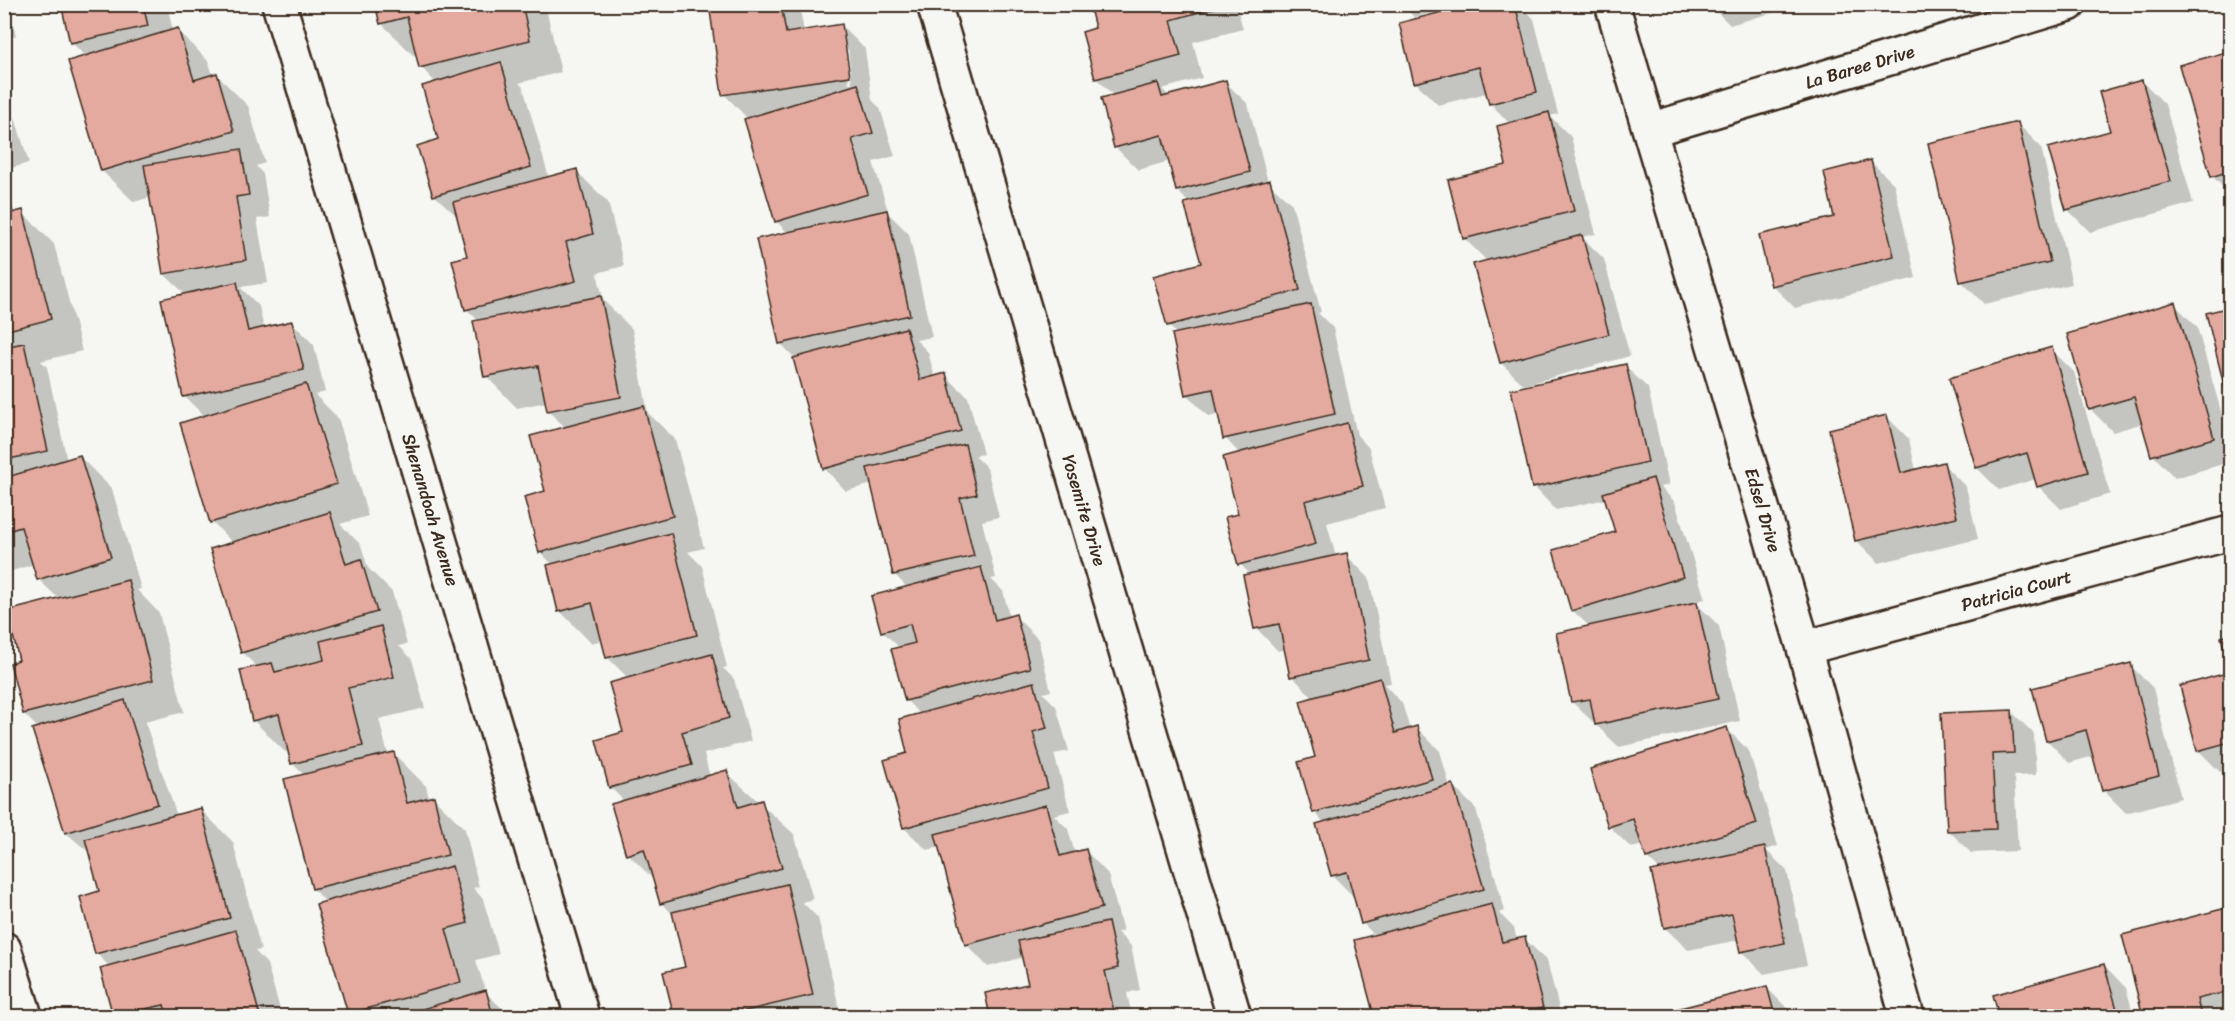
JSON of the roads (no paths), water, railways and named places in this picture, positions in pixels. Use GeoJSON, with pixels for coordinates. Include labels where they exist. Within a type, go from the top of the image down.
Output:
{"type":"FeatureCollection","features":[{"type":"Feature","properties":{"kind":"street","name":"Shenandoah Avenue"},"geometry":{"type":"LineString","coordinates":[[279,4],[582,1017]]}},
{"type":"Feature","properties":{"kind":"street","name":"Yosemite Drive"},"geometry":{"type":"LineString","coordinates":[[934,4],[1234,1017]]}},
{"type":"Feature","properties":{"kind":"street","name":"Edsel Drive"},"geometry":{"type":"LineString","coordinates":[[1612,4],[1804,648],[1906,1017]]}},
{"type":"Feature","properties":{"kind":"street","name":"La Baree Drive"},"geometry":{"type":"LineString","coordinates":[[1650,130],[2068,4]]}},
{"type":"Feature","properties":{"kind":"street","name":"Patricia Court"},"geometry":{"type":"LineString","coordinates":[[1804,648],[2230,533]]}},
{"type":"Feature","properties":{"kind":"street"},"geometry":{"type":"LineString","coordinates":[[4,949],[25,1017]]}}]}
